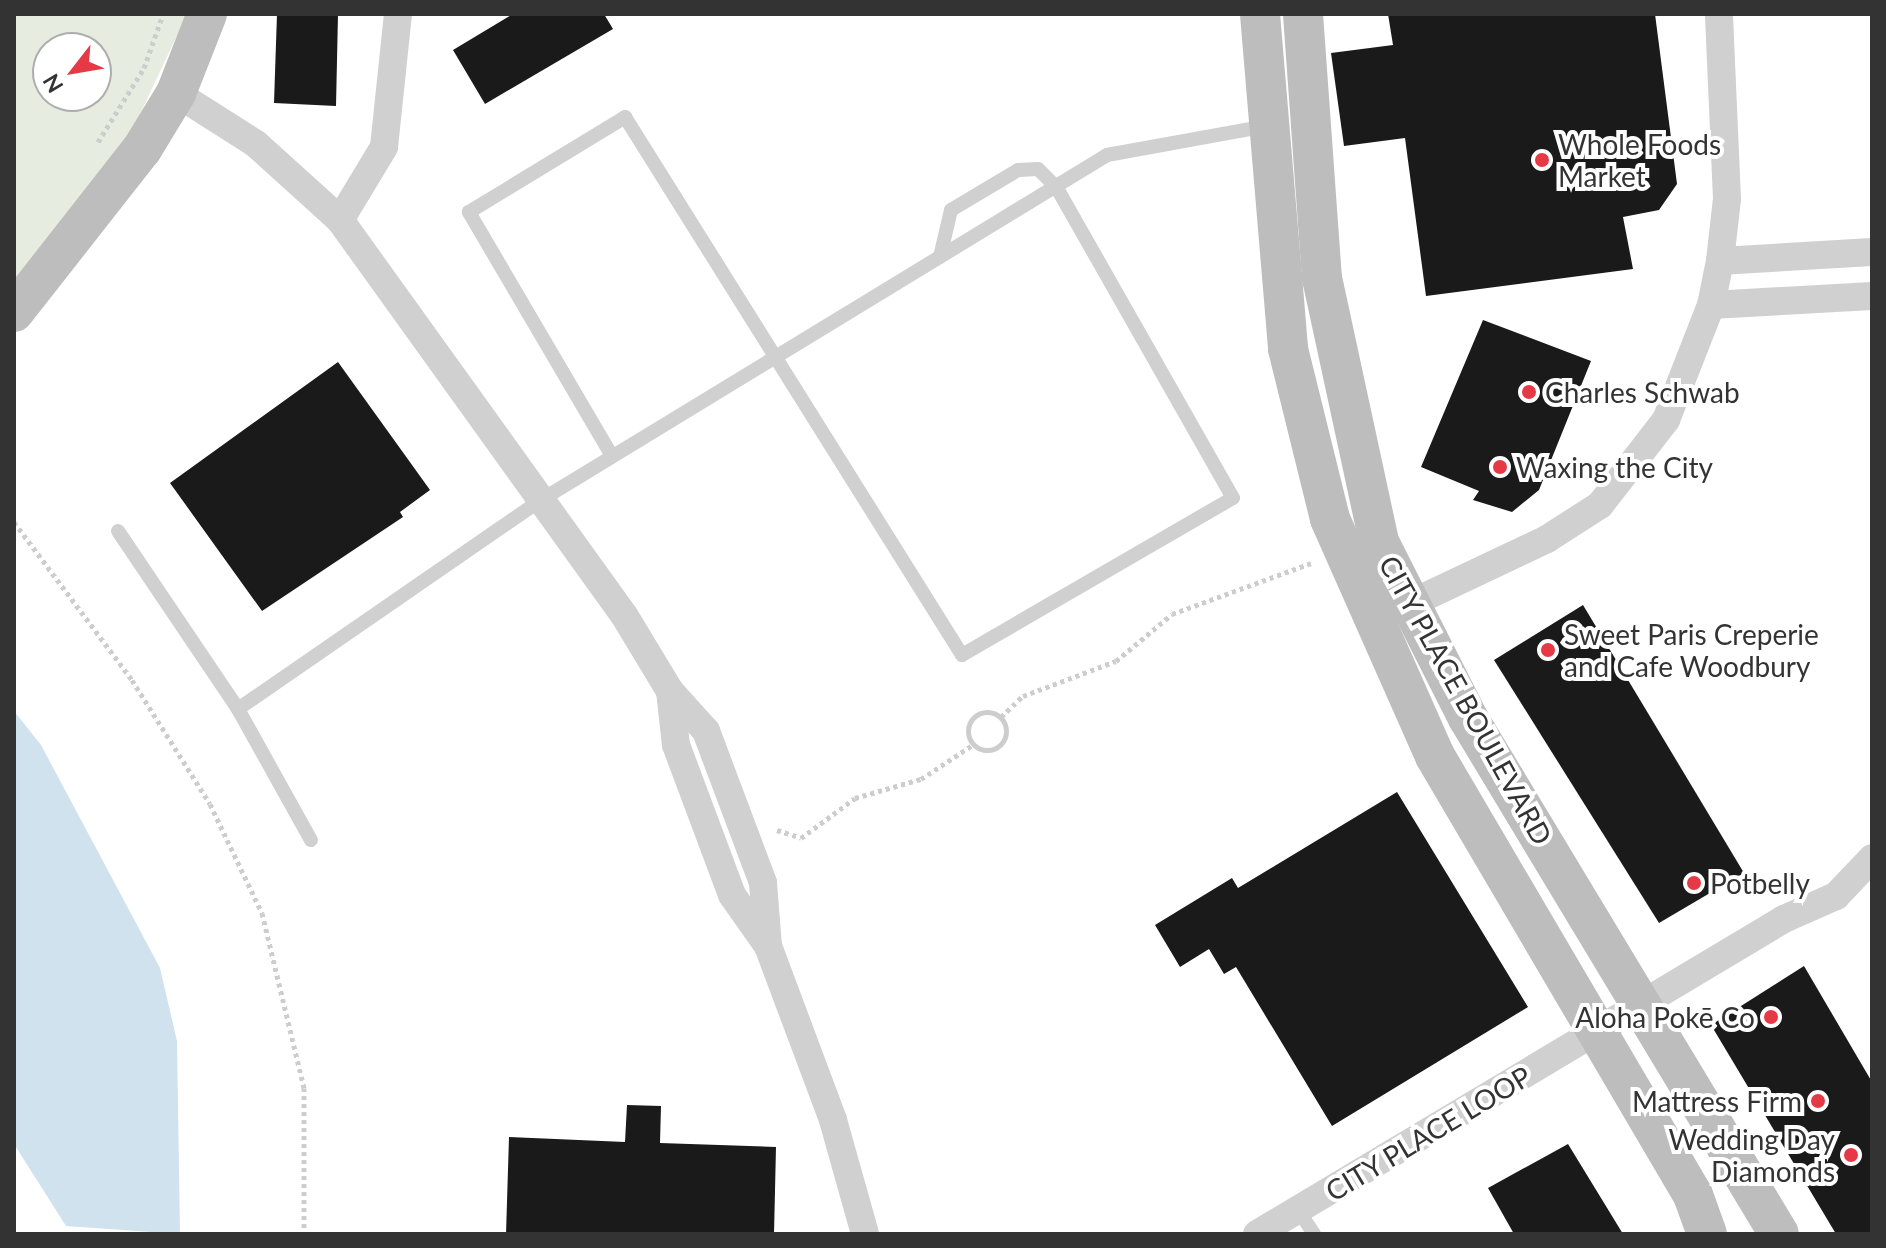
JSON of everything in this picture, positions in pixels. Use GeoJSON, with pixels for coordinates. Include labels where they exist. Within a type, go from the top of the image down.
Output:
{"type":"FeatureCollection","features":[{"type":"Feature","properties":{"kind":"street"},"geometry":{"type":"LineString","coordinates":[[14,312],[73,247],[176,93],[207,14]]}},
{"type":"Feature","properties":{"kind":"street","name":"CITY PLACE BOULEVARD"},"geometry":{"type":"LineString","coordinates":[[1260,14],[1288,349],[1306,438],[1344,553],[1370,622],[1435,756],[1693,1195],[1707,1234]]}},
{"type":"Feature","properties":{"kind":"street","name":"CITY PLACE BOULEVARD"},"geometry":{"type":"LineString","coordinates":[[1303,14],[1322,278],[1379,542],[1407,606],[1779,1234]]}},
{"type":"Feature","properties":{"kind":"street"},"geometry":{"type":"LineString","coordinates":[[1370,622],[1547,539],[1600,505],[1666,420],[1711,305],[1720,261],[1727,199],[1719,14]]}},
{"type":"Feature","properties":{"kind":"street"},"geometry":{"type":"LineString","coordinates":[[340,220],[384,147],[401,16]]}},
{"type":"Feature","properties":{"kind":"street"},"geometry":{"type":"LineString","coordinates":[[176,93],[256,144],[340,220],[541,500],[670,691],[706,731],[763,883],[768,946]]}},
{"type":"Feature","properties":{"kind":"street"},"geometry":{"type":"LineString","coordinates":[[1720,261],[1872,252]]}},
{"type":"Feature","properties":{"kind":"street"},"geometry":{"type":"LineString","coordinates":[[1711,305],[1872,296]]}},
{"type":"Feature","properties":{"kind":"street"},"geometry":{"type":"LineString","coordinates":[[670,691],[676,745],[732,895],[768,946],[833,1120],[865,1234]]}},
{"type":"Feature","properties":{"kind":"street","name":"CITY PLACE LOOP"},"geometry":{"type":"LineString","coordinates":[[1257,1234],[1598,1031],[1836,896],[1872,858]]}},
{"type":"Feature","properties":{"kind":"lane"},"geometry":{"type":"LineString","coordinates":[[612,456],[469,212],[625,117],[962,655],[1233,498],[1056,187],[1038,169],[1026,168],[951,210],[940,257]]}},
{"type":"Feature","properties":{"kind":"lane"},"geometry":{"type":"LineString","coordinates":[[238,709],[541,500],[1107,155],[1271,125]]}},
{"type":"Feature","properties":{"kind":"lane"},"geometry":{"type":"LineString","coordinates":[[118,531],[238,709],[311,840]]}},
{"type":"Feature","properties":{"kind":"lane"},"geometry":{"type":"LineString","coordinates":[[1298,1210],[1314,1234]]}},
{"type":"Feature","properties":{"kind":"path"},"geometry":{"type":"LineString","coordinates":[[89,157],[144,68],[163,14]]}},
{"type":"Feature","properties":{"kind":"path"},"geometry":{"type":"LineString","coordinates":[[14,522],[140,692],[210,804],[262,913],[304,1088],[304,1234]]}},
{"type":"Feature","properties":{"kind":"path"},"geometry":{"type":"LineString","coordinates":[[1001,717],[1023,696],[1116,661],[1172,614],[1344,553]]}},
{"type":"Feature","properties":{"kind":"path"},"geometry":{"type":"LineString","coordinates":[[974,744],[971,720],[985,712],[1001,717]]}},
{"type":"Feature","properties":{"kind":"path"},"geometry":{"type":"LineString","coordinates":[[974,744],[989,750],[1004,741],[1001,717]]}},
{"type":"Feature","properties":{"kind":"path"},"geometry":{"type":"LineString","coordinates":[[735,806],[768,816],[781,835],[801,838],[855,798],[921,779],[974,744]]}},
{"type":"Feature","properties":{"kind":"shaded area"},"geometry":{"type":"Polygon","coordinates":[[[14,14],[187,14],[134,127],[14,284],[14,14]]]}},
{"type":"Feature","properties":{"kind":"water"},"geometry":{"type":"Polygon","coordinates":[[[14,711],[41,745],[160,968],[177,1041],[180,1234],[66,1226],[14,1144],[14,711]]]}},
{"type":"Feature","properties":{"kind":"building"},"geometry":{"type":"Polygon","coordinates":[[[277,14],[338,14],[336,106],[274,103],[277,14]]]}},
{"type":"Feature","properties":{"kind":"building"},"geometry":{"type":"Polygon","coordinates":[[[513,14],[604,14],[613,29],[485,104],[453,50],[513,14]]]}},
{"type":"Feature","properties":{"kind":"building","name":"Whole Foods Market"},"geometry":{"type":"Polygon","coordinates":[[[1388,14],[1655,14],[1677,184],[1659,210],[1623,217],[1633,269],[1426,296],[1405,138],[1344,146],[1331,53],[1393,45],[1388,14]]]}},
{"type":"Feature","properties":{"kind":"building"},"geometry":{"type":"Polygon","coordinates":[[[1483,320],[1591,361],[1539,490],[1512,512],[1473,500],[1479,491],[1421,467],[1483,320]]]}},
{"type":"Feature","properties":{"kind":"building"},"geometry":{"type":"Polygon","coordinates":[[[338,362],[430,490],[400,512],[403,517],[262,611],[170,483],[338,362]]]}},
{"type":"Feature","properties":{"kind":"building"},"geometry":{"type":"Polygon","coordinates":[[[1583,605],[1744,873],[1659,923],[1494,660],[1583,605]]]}},
{"type":"Feature","properties":{"kind":"building"},"geometry":{"type":"Polygon","coordinates":[[[1397,792],[1528,1007],[1332,1126],[1236,967],[1224,974],[1209,949],[1180,967],[1155,925],[1232,878],[1238,888],[1397,792]]]}},
{"type":"Feature","properties":{"kind":"building"},"geometry":{"type":"Polygon","coordinates":[[[1804,966],[1872,1082],[1872,1234],[1836,1234],[1711,1025],[1804,966]]]}},
{"type":"Feature","properties":{"kind":"building"},"geometry":{"type":"Polygon","coordinates":[[[627,1105],[661,1106],[660,1143],[776,1147],[774,1234],[506,1234],[509,1137],[625,1142],[627,1105]]]}},
{"type":"Feature","properties":{"kind":"building"},"geometry":{"type":"Polygon","coordinates":[[[1568,1144],[1623,1234],[1514,1234],[1488,1188],[1568,1144]]]}},
{"type":"Feature","properties":{"kind":"place","name":"Whole Foods Market"},"geometry":{"type":"Point","coordinates":[1542,160]}},
{"type":"Feature","properties":{"kind":"place","name":"Charles Schwab"},"geometry":{"type":"Point","coordinates":[1529,392]}},
{"type":"Feature","properties":{"kind":"place","name":"Waxing the City"},"geometry":{"type":"Point","coordinates":[1500,467]}},
{"type":"Feature","properties":{"kind":"place","name":"Sweet Paris Creperie and Cafe Woodbury"},"geometry":{"type":"Point","coordinates":[1548,650]}},
{"type":"Feature","properties":{"kind":"place","name":"Potbelly"},"geometry":{"type":"Point","coordinates":[1694,883]}},
{"type":"Feature","properties":{"kind":"place","name":"Aloha Pokē Co"},"geometry":{"type":"Point","coordinates":[1771,1017]}},
{"type":"Feature","properties":{"kind":"place","name":"Mattress Firm"},"geometry":{"type":"Point","coordinates":[1818,1101]}},
{"type":"Feature","properties":{"kind":"place","name":"Wedding Day Diamonds"},"geometry":{"type":"Point","coordinates":[1851,1155]}}]}
